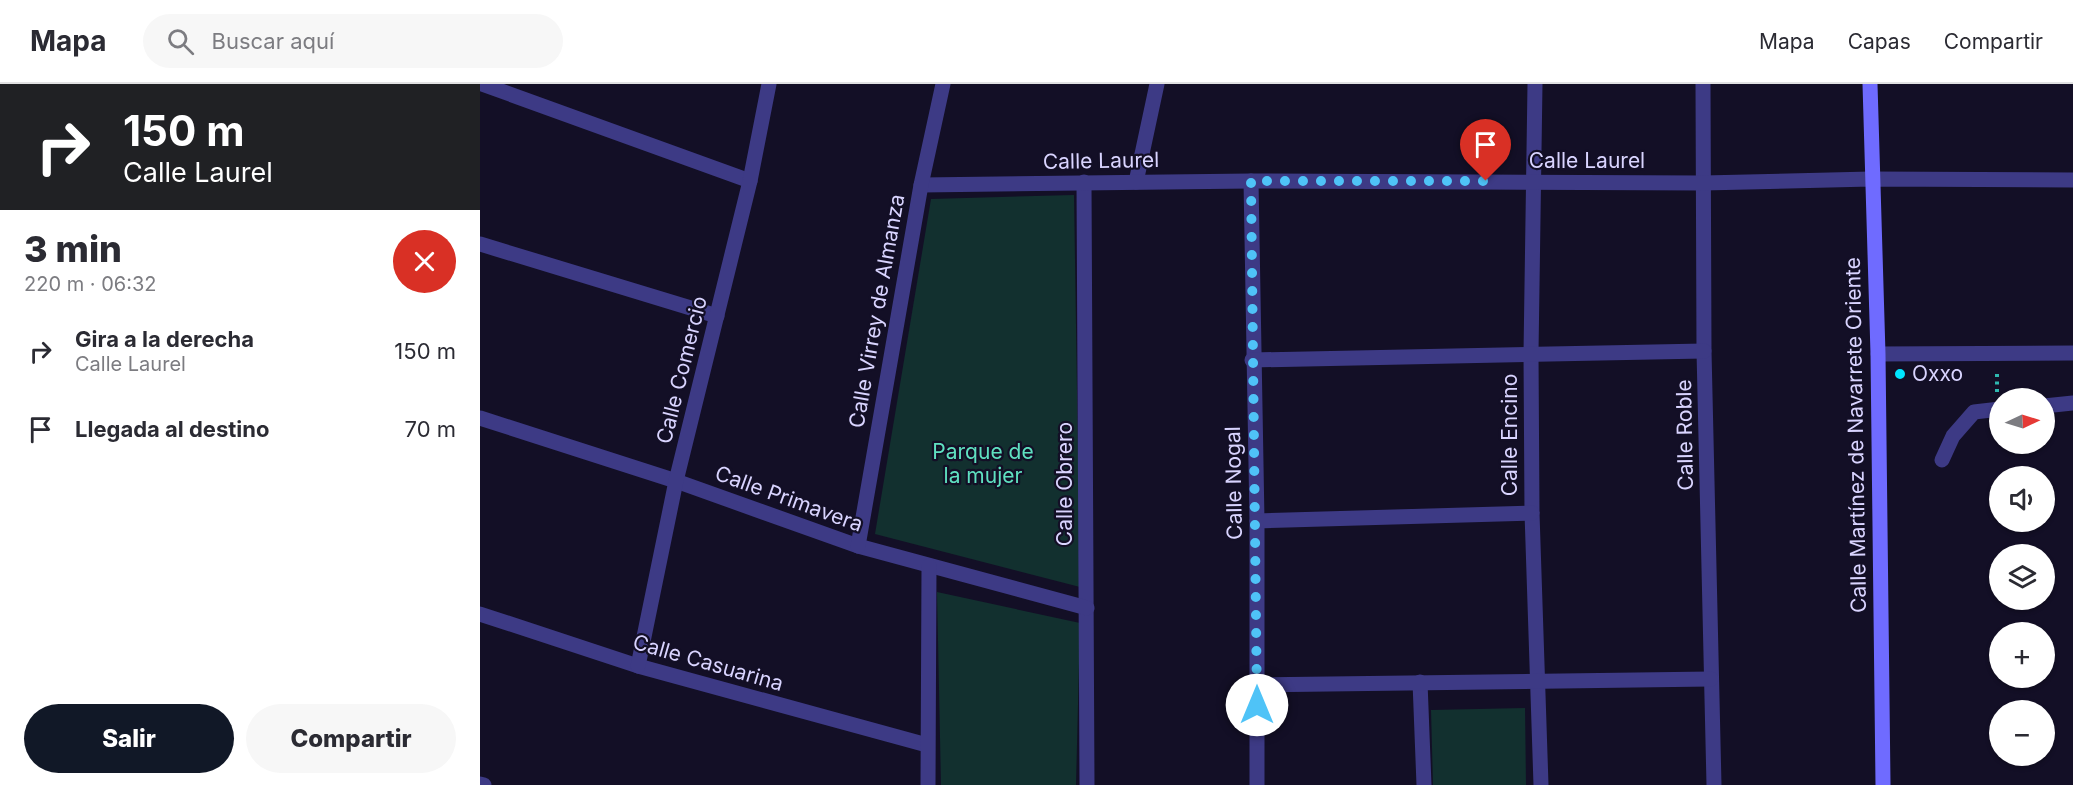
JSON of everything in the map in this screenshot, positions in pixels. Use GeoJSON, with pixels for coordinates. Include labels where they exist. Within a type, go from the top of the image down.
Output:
{"type":"FeatureCollection","features":[{"type":"Feature","properties":{"kind":"street"},"geometry":{"type":"LineString","coordinates":[[482,84],[750,181]]}},
{"type":"Feature","properties":{"kind":"street","name":"Calle Comercio"},"geometry":{"type":"LineString","coordinates":[[638,666],[676,481],[750,181],[769,84]]}},
{"type":"Feature","properties":{"kind":"street","name":"Calle Virrey de Almanza"},"geometry":{"type":"LineString","coordinates":[[858,546],[921,185],[944,84]]}},
{"type":"Feature","properties":{"kind":"street"},"geometry":{"type":"LineString","coordinates":[[1136,182],[1157,84]]}},
{"type":"Feature","properties":{"kind":"street","name":"Calle Encino"},"geometry":{"type":"LineString","coordinates":[[1535,84],[1531,353],[1532,513],[1541,785]]}},
{"type":"Feature","properties":{"kind":"street","name":"Calle Roble"},"geometry":{"type":"LineString","coordinates":[[1703,84],[1704,351],[1714,785]]}},
{"type":"Feature","properties":{"kind":"street","name":"Calle Martínez de Navarrete Oriente"},"geometry":{"type":"LineString","coordinates":[[1870,84],[1871,179],[1878,354],[1883,785]]}},
{"type":"Feature","properties":{"kind":"street","name":"Calle Laurel"},"geometry":{"type":"LineString","coordinates":[[921,185],[1251,181],[1703,183],[1871,179],[2073,180]]}},
{"type":"Feature","properties":{"kind":"street","name":"Calle Nogal"},"geometry":{"type":"LineString","coordinates":[[1251,181],[1252,360],[1257,521],[1257,785]]}},
{"type":"Feature","properties":{"kind":"street","name":"Calle Obrero"},"geometry":{"type":"LineString","coordinates":[[1084,182],[1087,785]]}},
{"type":"Feature","properties":{"kind":"street"},"geometry":{"type":"LineString","coordinates":[[480,244],[717,316]]}},
{"type":"Feature","properties":{"kind":"street"},"geometry":{"type":"LineString","coordinates":[[1252,360],[1704,351]]}},
{"type":"Feature","properties":{"kind":"street"},"geometry":{"type":"LineString","coordinates":[[1878,354],[2073,353]]}},
{"type":"Feature","properties":{"kind":"street"},"geometry":{"type":"LineString","coordinates":[[2055,405],[2073,403]]}},
{"type":"Feature","properties":{"kind":"street"},"geometry":{"type":"LineString","coordinates":[[1942,460],[1953,436],[1974,412],[1989,411]]}},
{"type":"Feature","properties":{"kind":"street","name":"Calle Primavera"},"geometry":{"type":"LineString","coordinates":[[480,418],[676,481],[858,546],[1087,609]]}},
{"type":"Feature","properties":{"kind":"street"},"geometry":{"type":"LineString","coordinates":[[1257,521],[1532,513]]}},
{"type":"Feature","properties":{"kind":"street"},"geometry":{"type":"LineString","coordinates":[[928,785],[929,566]]}},
{"type":"Feature","properties":{"kind":"street","name":"Calle Casuarina"},"geometry":{"type":"LineString","coordinates":[[480,614],[638,666],[927,745]]}},
{"type":"Feature","properties":{"kind":"street"},"geometry":{"type":"LineString","coordinates":[[1257,685],[1712,679]]}},
{"type":"Feature","properties":{"kind":"street"},"geometry":{"type":"LineString","coordinates":[[1420,682],[1424,785]]}},
{"type":"Feature","properties":{"kind":"path"},"geometry":{"type":"LineString","coordinates":[[1997,354],[1998,388]]}},
{"type":"Feature","properties":{"kind":"green space","name":"Parque de la mujer"},"geometry":{"type":"Polygon","coordinates":[[[1074,195],[1080,587],[875,534],[931,199],[1074,195]]]}},
{"type":"Feature","properties":{"kind":"green space"},"geometry":{"type":"Polygon","coordinates":[[[937,592],[1080,623],[1076,785],[941,785],[937,592]]]}},
{"type":"Feature","properties":{"kind":"green space"},"geometry":{"type":"Polygon","coordinates":[[[1525,708],[1526,785],[1433,785],[1431,710],[1525,708]]]}},
{"type":"Feature","properties":{"kind":"place","name":"Oxxo"},"geometry":{"type":"Point","coordinates":[1900,374]}},
{"type":"Feature","properties":{"kind":"route"},"geometry":{"type":"LineString","coordinates":[[1257,705],[1257,521],[1252,360],[1251,181],[1486,181]]}}]}
